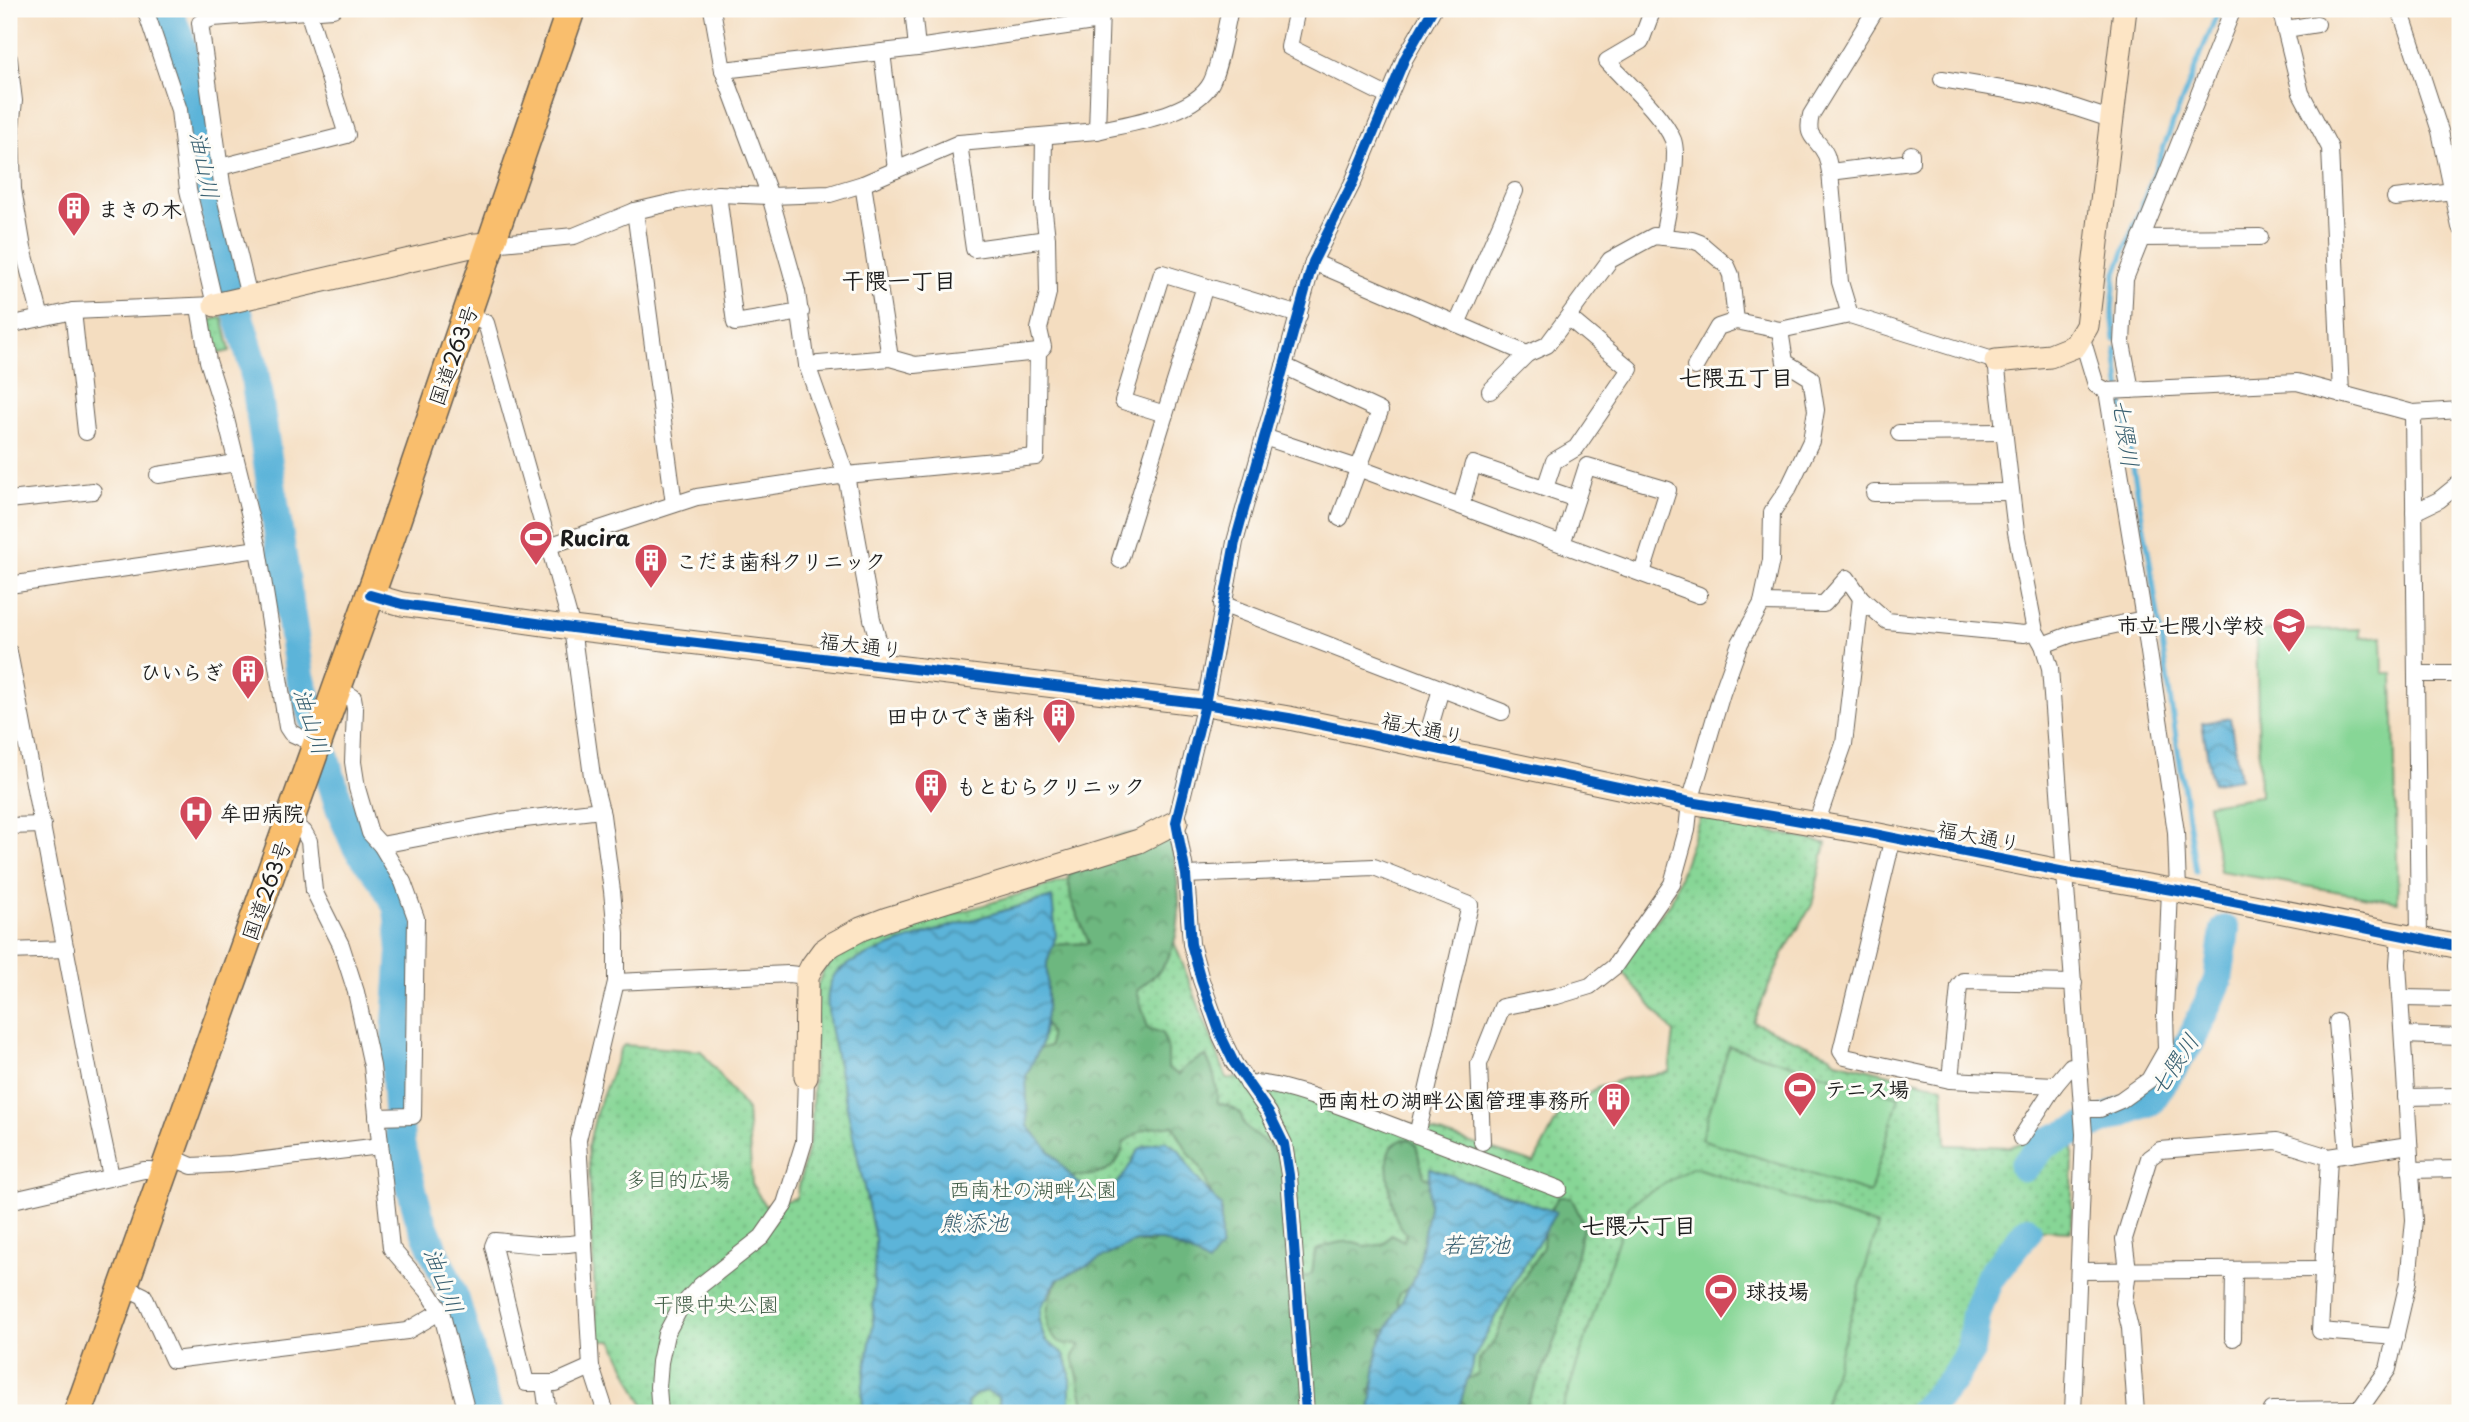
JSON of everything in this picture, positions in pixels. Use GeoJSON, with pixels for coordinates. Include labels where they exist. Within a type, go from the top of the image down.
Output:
{"type":"FeatureCollection","features":[{"type":"Feature","properties":{"kind":"highway","name":"国道263号"},"geometry":{"type":"LineString","coordinates":[[78,1413],[327,718],[571,9]]}},
{"type":"Feature","properties":{"kind":"street"},"geometry":{"type":"LineString","coordinates":[[145,9],[179,110],[188,190],[207,306],[208,361],[225,415],[258,549],[287,727],[313,757]]}},
{"type":"Feature","properties":{"kind":"street"},"geometry":{"type":"LineString","coordinates":[[249,297],[220,167],[200,23],[213,19],[333,9]]}},
{"type":"Feature","properties":{"kind":"street"},"geometry":{"type":"LineString","coordinates":[[712,9],[723,70],[770,196],[801,312],[807,365],[846,475],[872,620],[886,667]]}},
{"type":"Feature","properties":{"kind":"street"},"geometry":{"type":"LineString","coordinates":[[913,9],[917,48]]}},
{"type":"Feature","properties":{"kind":"street"},"geometry":{"type":"LineString","coordinates":[[9,325],[73,311],[207,306],[475,245],[574,236],[635,211],[718,194],[818,195],[863,184],[959,143],[1097,131],[1166,114],[1205,93],[1212,81],[1230,9]]}},
{"type":"Feature","properties":{"kind":"street"},"geometry":{"type":"LineString","coordinates":[[1297,9],[1289,47],[1389,97]]}},
{"type":"Feature","properties":{"kind":"street"},"geometry":{"type":"LineString","coordinates":[[1307,1413],[1289,1175],[1284,1144],[1269,1114],[1234,1063],[1201,980],[1191,944],[1186,874],[1176,822],[1205,704],[1235,541],[1313,262],[1353,182],[1405,58],[1433,9]]}},
{"type":"Feature","properties":{"kind":"street"},"geometry":{"type":"LineString","coordinates":[[1653,9],[1641,41],[1607,61],[1663,123],[1674,142],[1674,167],[1663,237]]}},
{"type":"Feature","properties":{"kind":"street"},"geometry":{"type":"LineString","coordinates":[[1850,315],[1840,282],[1830,172],[1826,155],[1809,134],[1811,115],[1876,9]]}},
{"type":"Feature","properties":{"kind":"street"},"geometry":{"type":"LineString","coordinates":[[1695,367],[1718,327],[1736,321],[1780,330],[1850,315],[1996,360],[2050,356],[2075,346],[2087,326],[2125,9]]}},
{"type":"Feature","properties":{"kind":"street"},"geometry":{"type":"LineString","coordinates":[[2131,390],[2122,344],[2125,279],[2233,9]]}},
{"type":"Feature","properties":{"kind":"street"},"geometry":{"type":"LineString","coordinates":[[2400,9],[2440,131],[2460,227]]}},
{"type":"Feature","properties":{"kind":"street"},"geometry":{"type":"LineString","coordinates":[[220,167],[347,135],[308,11]]}},
{"type":"Feature","properties":{"kind":"street"},"geometry":{"type":"LineString","coordinates":[[723,70],[917,48],[1101,15],[1097,131]]}},
{"type":"Feature","properties":{"kind":"street"},"geometry":{"type":"LineString","coordinates":[[2316,24],[2284,24],[2301,93],[2330,148],[2341,394]]}},
{"type":"Feature","properties":{"kind":"street"},"geometry":{"type":"LineString","coordinates":[[882,52],[896,170]]}},
{"type":"Feature","properties":{"kind":"street"},"geometry":{"type":"LineString","coordinates":[[9,58],[14,101],[11,127],[13,189],[23,248],[41,317]]}},
{"type":"Feature","properties":{"kind":"street"},"geometry":{"type":"LineString","coordinates":[[1942,79],[2037,95],[2110,120]]}},
{"type":"Feature","properties":{"kind":"street"},"geometry":{"type":"LineString","coordinates":[[548,546],[697,497],[846,475],[1036,457],[1038,352],[1043,346],[1039,329],[1048,293],[1048,239],[1043,203],[1044,136]]}},
{"type":"Feature","properties":{"kind":"street"},"geometry":{"type":"LineString","coordinates":[[959,143],[974,249],[1048,239]]}},
{"type":"Feature","properties":{"kind":"street"},"geometry":{"type":"LineString","coordinates":[[1830,172],[1911,162],[1911,154]]}},
{"type":"Feature","properties":{"kind":"street"},"geometry":{"type":"LineString","coordinates":[[863,184],[890,358]]}},
{"type":"Feature","properties":{"kind":"street"},"geometry":{"type":"LineString","coordinates":[[1457,324],[1515,191]]}},
{"type":"Feature","properties":{"kind":"street"},"geometry":{"type":"LineString","coordinates":[[2395,198],[2453,191]]}},
{"type":"Feature","properties":{"kind":"street"},"geometry":{"type":"LineString","coordinates":[[718,194],[735,323],[801,312]]}},
{"type":"Feature","properties":{"kind":"street"},"geometry":{"type":"LineString","coordinates":[[635,211],[674,505]]}},
{"type":"Feature","properties":{"kind":"street"},"geometry":{"type":"LineString","coordinates":[[1490,391],[1527,354],[1547,345],[1610,260],[1654,236],[1700,243],[1727,265],[1731,275],[1736,321]]}},
{"type":"Feature","properties":{"kind":"street"},"geometry":{"type":"LineString","coordinates":[[2141,239],[2260,237]]}},
{"type":"Feature","properties":{"kind":"street"},"geometry":{"type":"LineString","coordinates":[[1313,262],[1527,354]]}},
{"type":"Feature","properties":{"kind":"street"},"geometry":{"type":"LineString","coordinates":[[1165,414],[1123,401],[1162,274],[1298,315]]}},
{"type":"Feature","properties":{"kind":"street"},"geometry":{"type":"LineString","coordinates":[[1120,560],[1205,286]]}},
{"type":"Feature","properties":{"kind":"street"},"geometry":{"type":"LineString","coordinates":[[73,311],[86,432]]}},
{"type":"Feature","properties":{"kind":"street"},"geometry":{"type":"LineString","coordinates":[[467,315],[486,323],[572,628],[592,776],[601,810],[616,933],[616,982],[578,1140],[591,1367],[606,1413]]}},
{"type":"Feature","properties":{"kind":"street"},"geometry":{"type":"LineString","coordinates":[[1545,488],[1554,461],[1576,448],[1630,369],[1569,318]]}},
{"type":"Feature","properties":{"kind":"street"},"geometry":{"type":"LineString","coordinates":[[1482,1142],[1479,1064],[1502,1007],[1590,986],[1614,967],[1672,884],[1687,830],[1690,802],[1740,643],[1762,603],[1771,560],[1772,512],[1789,487],[1811,441],[1816,410],[1811,377],[1785,362],[1780,330]]}},
{"type":"Feature","properties":{"kind":"street"},"geometry":{"type":"LineString","coordinates":[[2081,335],[2096,385],[2107,391],[2297,382],[2413,413],[2460,410]]}},
{"type":"Feature","properties":{"kind":"street"},"geometry":{"type":"LineString","coordinates":[[807,365],[890,358],[915,365],[1038,352]]}},
{"type":"Feature","properties":{"kind":"street"},"geometry":{"type":"LineString","coordinates":[[1996,360],[2016,532],[2039,638],[2050,668],[2074,983],[2084,1134],[2073,1413]]}},
{"type":"Feature","properties":{"kind":"street"},"geometry":{"type":"LineString","coordinates":[[1284,366],[1380,411],[1340,518]]}},
{"type":"Feature","properties":{"kind":"street"},"geometry":{"type":"LineString","coordinates":[[2083,1111],[2100,1109],[2121,1100],[2149,1080],[2166,1050],[2165,1014],[2176,832],[2107,391]]}},
{"type":"Feature","properties":{"kind":"street"},"geometry":{"type":"LineString","coordinates":[[2272,1410],[2358,1411],[2388,1368],[2408,1282],[2414,1220],[2398,964],[2409,937],[2416,674],[2413,413]]}},
{"type":"Feature","properties":{"kind":"street"},"geometry":{"type":"LineString","coordinates":[[1899,433],[2003,432]]}},
{"type":"Feature","properties":{"kind":"street"},"geometry":{"type":"LineString","coordinates":[[1265,437],[1358,468],[1699,594]]}},
{"type":"Feature","properties":{"kind":"street"},"geometry":{"type":"LineString","coordinates":[[158,475],[236,463]]}},
{"type":"Feature","properties":{"kind":"street"},"geometry":{"type":"LineString","coordinates":[[1461,506],[1473,464],[1576,499]]}},
{"type":"Feature","properties":{"kind":"street"},"geometry":{"type":"LineString","coordinates":[[1562,544],[1587,466],[1668,490],[1642,573]]}},
{"type":"Feature","properties":{"kind":"street"},"geometry":{"type":"LineString","coordinates":[[2414,512],[2439,500],[2460,483]]}},
{"type":"Feature","properties":{"kind":"street"},"geometry":{"type":"LineString","coordinates":[[9,500],[93,491]]}},
{"type":"Feature","properties":{"kind":"street"},"geometry":{"type":"LineString","coordinates":[[1874,493],[2011,492]]}},
{"type":"Feature","properties":{"kind":"street"},"geometry":{"type":"LineString","coordinates":[[9,585],[258,549]]}},
{"type":"Feature","properties":{"kind":"street"},"geometry":{"type":"LineString","coordinates":[[1762,603],[1824,604],[1847,578],[1861,597],[1887,621],[2024,634],[2039,638],[2144,619]]}},
{"type":"Feature","properties":{"kind":"street","name":"福大通り"},"geometry":{"type":"LineString","coordinates":[[370,595],[402,604],[572,628],[1205,704],[1289,718],[1690,802],[1893,837],[2460,947]]}},
{"type":"Feature","properties":{"kind":"street"},"geometry":{"type":"LineString","coordinates":[[1816,824],[1844,744],[1861,597]]}},
{"type":"Feature","properties":{"kind":"street"},"geometry":{"type":"LineString","coordinates":[[1222,604],[1502,712]]}},
{"type":"Feature","properties":{"kind":"street"},"geometry":{"type":"LineString","coordinates":[[9,652],[111,1176]]}},
{"type":"Feature","properties":{"kind":"street"},"geometry":{"type":"LineString","coordinates":[[2416,674],[2460,674]]}},
{"type":"Feature","properties":{"kind":"street"},"geometry":{"type":"LineString","coordinates":[[337,688],[353,697],[353,762],[370,833],[381,845],[403,882],[416,918],[414,1116],[377,1117]]}},
{"type":"Feature","properties":{"kind":"street"},"geometry":{"type":"LineString","coordinates":[[1424,747],[1441,689]]}},
{"type":"Feature","properties":{"kind":"street"},"geometry":{"type":"LineString","coordinates":[[381,845],[508,821],[601,810]]}},
{"type":"Feature","properties":{"kind":"street"},"geometry":{"type":"LineString","coordinates":[[660,1413],[660,1362],[666,1334],[680,1308],[701,1285],[762,1237],[785,1204],[804,1142],[807,976],[823,951],[860,929],[1139,841],[1176,822]]}},
{"type":"Feature","properties":{"kind":"street"},"geometry":{"type":"LineString","coordinates":[[289,823],[304,831],[309,841],[314,891],[341,945],[356,992],[372,1066],[391,1248],[428,1291],[441,1311],[467,1413]]}},
{"type":"Feature","properties":{"kind":"street"},"geometry":{"type":"LineString","coordinates":[[9,826],[43,824]]}},
{"type":"Feature","properties":{"kind":"street"},"geometry":{"type":"LineString","coordinates":[[1893,837],[1841,1051],[1845,1057],[1950,1080],[2055,1086]]}},
{"type":"Feature","properties":{"kind":"street"},"geometry":{"type":"LineString","coordinates":[[1186,874],[1374,867],[1470,905],[1417,1135]]}},
{"type":"Feature","properties":{"kind":"street"},"geometry":{"type":"LineString","coordinates":[[9,951],[66,949]]}},
{"type":"Feature","properties":{"kind":"street"},"geometry":{"type":"LineString","coordinates":[[616,982],[789,974],[807,976]]}},
{"type":"Feature","properties":{"kind":"street"},"geometry":{"type":"LineString","coordinates":[[1950,1080],[1959,986],[1963,981],[2074,983]]}},
{"type":"Feature","properties":{"kind":"street"},"geometry":{"type":"LineString","coordinates":[[2401,998],[2460,999]]}},
{"type":"Feature","properties":{"kind":"street"},"geometry":{"type":"LineString","coordinates":[[2337,1022],[2348,1154]]}},
{"type":"Feature","properties":{"kind":"street"},"geometry":{"type":"LineString","coordinates":[[2403,1035],[2460,1037]]}},
{"type":"Feature","properties":{"kind":"street"},"geometry":{"type":"LineString","coordinates":[[2021,1138],[2071,1066],[2079,1067]]}},
{"type":"Feature","properties":{"kind":"street"},"geometry":{"type":"LineString","coordinates":[[1248,1084],[1257,1081],[1287,1088],[1559,1189]]}},
{"type":"Feature","properties":{"kind":"street"},"geometry":{"type":"LineString","coordinates":[[2406,1097],[2460,1096]]}},
{"type":"Feature","properties":{"kind":"street"},"geometry":{"type":"LineString","coordinates":[[2136,1413],[2130,1328],[2124,1303],[2129,1270],[2124,1239],[2149,1158],[2160,1150],[2277,1141],[2329,1157],[2409,1145]]}},
{"type":"Feature","properties":{"kind":"street"},"geometry":{"type":"LineString","coordinates":[[9,1201],[165,1166],[231,1164],[380,1146]]}},
{"type":"Feature","properties":{"kind":"street"},"geometry":{"type":"LineString","coordinates":[[2329,1157],[2320,1331],[2396,1337]]}},
{"type":"Feature","properties":{"kind":"street"},"geometry":{"type":"LineString","coordinates":[[2410,1170],[2460,1169]]}},
{"type":"Feature","properties":{"kind":"street"},"geometry":{"type":"LineString","coordinates":[[584,1242],[559,1247],[537,1247],[495,1241],[492,1246],[526,1383],[555,1383],[591,1367]]}},
{"type":"Feature","properties":{"kind":"street"},"geometry":{"type":"LineString","coordinates":[[2079,1271],[2323,1269]]}},
{"type":"Feature","properties":{"kind":"street"},"geometry":{"type":"LineString","coordinates":[[2234,1270],[2234,1338]]}},
{"type":"Feature","properties":{"kind":"street"},"geometry":{"type":"LineString","coordinates":[[123,1286],[144,1296],[173,1360],[407,1331],[441,1311]]}},
{"type":"Feature","properties":{"kind":"street"},"geometry":{"type":"LineString","coordinates":[[544,1384],[548,1413]]}},
{"type":"Feature","properties":{"kind":"green space"},"geometry":{"type":"Polygon","coordinates":[[[222,317],[230,351],[216,354],[208,321],[222,317]]]}},
{"type":"Feature","properties":{"kind":"green space"},"geometry":{"type":"Polygon","coordinates":[[[2360,629],[2360,638],[2382,636],[2383,673],[2393,673],[2398,902],[2220,871],[2208,804],[2260,796],[2256,631],[2360,629]]]}},
{"type":"Feature","properties":{"kind":"green space","name":"西南杜の湖畔公園"},"geometry":{"type":"Polygon","coordinates":[[[1700,817],[1826,843],[1812,905],[1783,954],[1753,1022],[1830,1055],[1836,1061],[1943,1087],[1946,1145],[2010,1147],[2074,1122],[2071,1231],[2022,1229],[1984,1277],[1968,1349],[1942,1386],[1911,1413],[647,1413],[613,1341],[597,1341],[588,1147],[597,1110],[624,1045],[701,1051],[747,1110],[752,1184],[765,1206],[796,1198],[811,1134],[817,987],[823,971],[834,958],[861,942],[1170,849],[1173,939],[1227,1078],[1272,1080],[1534,1163],[1560,1113],[1595,1089],[1622,1079],[1669,1072],[1674,1033],[1619,968],[1671,902],[1700,817]]]}},
{"type":"Feature","properties":{"kind":"green space"},"geometry":{"type":"Polygon","coordinates":[[[1132,833],[1171,841],[1177,873],[1178,923],[1170,955],[1161,969],[1137,991],[1148,1028],[1162,1033],[1168,1050],[1168,1068],[1179,1075],[1194,1061],[1206,1056],[1215,1078],[1218,1103],[1240,1113],[1245,1126],[1285,1159],[1301,1273],[1306,1277],[1312,1273],[1315,1251],[1327,1246],[1341,1242],[1354,1242],[1366,1247],[1384,1244],[1391,1234],[1404,1241],[1406,1234],[1395,1215],[1388,1177],[1388,1154],[1396,1143],[1409,1139],[1416,1145],[1424,1177],[1435,1180],[1416,1282],[1399,1294],[1397,1302],[1403,1312],[1395,1326],[1382,1330],[1383,1362],[1378,1378],[1369,1391],[1378,1401],[1378,1413],[1086,1413],[1073,1356],[1080,1345],[1058,1341],[1048,1326],[1051,1296],[1060,1278],[1070,1268],[1123,1239],[1151,1244],[1160,1237],[1174,1240],[1182,1250],[1202,1244],[1215,1205],[1201,1168],[1188,1152],[1173,1125],[1145,1129],[1124,1142],[1116,1163],[1102,1173],[1093,1175],[1061,1177],[1031,1148],[1018,1072],[1028,1052],[1050,1046],[1050,1034],[1039,1011],[1049,945],[1089,943],[1071,900],[1068,872],[1083,865],[1114,837],[1132,833]]]}},
{"type":"Feature","properties":{"kind":"green space","name":"テニス場"},"geometry":{"type":"Polygon","coordinates":[[[1729,1046],[1899,1097],[1870,1193],[1701,1139],[1729,1046]]]}},
{"type":"Feature","properties":{"kind":"green space","name":"球技場"},"geometry":{"type":"Polygon","coordinates":[[[1693,1167],[1878,1226],[1822,1413],[1561,1413],[1630,1204],[1693,1167]]]}},
{"type":"Feature","properties":{"kind":"green space"},"geometry":{"type":"Polygon","coordinates":[[[1558,1197],[1571,1197],[1584,1224],[1558,1331],[1546,1364],[1523,1413],[1468,1413],[1458,1394],[1463,1381],[1478,1374],[1479,1360],[1496,1339],[1510,1300],[1543,1247],[1544,1222],[1558,1197]]]}},
{"type":"Feature","properties":{"kind":"water"},"geometry":{"type":"Polygon","coordinates":[[[2230,718],[2240,779],[2212,783],[2202,723],[2230,718]]]}},
{"type":"Feature","properties":{"kind":"water","name":"熊添池"},"geometry":{"type":"Polygon","coordinates":[[[1052,897],[1056,936],[1047,963],[1047,1008],[1041,1045],[1026,1076],[1028,1126],[1076,1182],[1103,1195],[1121,1179],[1140,1149],[1166,1141],[1179,1150],[1194,1175],[1221,1206],[1221,1247],[1208,1264],[1163,1241],[1136,1241],[1057,1280],[1041,1307],[1039,1321],[1045,1340],[1064,1354],[1070,1372],[1070,1413],[1002,1413],[998,1397],[987,1391],[976,1394],[967,1403],[968,1413],[863,1413],[862,1391],[873,1324],[875,1239],[831,1032],[827,1002],[831,981],[835,974],[848,964],[871,953],[1052,897]]]}},
{"type":"Feature","properties":{"kind":"water","name":"若宮池"},"geometry":{"type":"Polygon","coordinates":[[[1430,1168],[1556,1212],[1475,1356],[1457,1413],[1370,1413],[1378,1346],[1416,1274],[1429,1207],[1430,1168]]]}},
{"type":"Feature","properties":{"kind":"waterway","name":"油山川"},"geometry":{"type":"LineString","coordinates":[[167,9],[179,37],[227,277],[253,364],[300,676],[340,808],[356,845],[383,880],[398,908],[402,951],[395,1053],[400,1144],[419,1216],[455,1300],[488,1413]]}},
{"type":"Feature","properties":{"kind":"waterway","name":"七隈川"},"geometry":{"type":"LineString","coordinates":[[2115,340],[2112,310],[2115,276],[2219,9]]}},
{"type":"Feature","properties":{"kind":"waterway","name":"七隈川"},"geometry":{"type":"LineString","coordinates":[[2116,349],[2123,411],[2150,561],[2196,872]]}},
{"type":"Feature","properties":{"kind":"waterway","name":"七隈川"},"geometry":{"type":"LineString","coordinates":[[2024,1167],[2045,1143],[2150,1101],[2190,1042],[2208,1004],[2218,980],[2225,930]]}},
{"type":"Feature","properties":{"kind":"waterway","name":"七隈川"},"geometry":{"type":"LineString","coordinates":[[1922,1413],[1952,1381],[1971,1350],[1976,1315],[1988,1280],[2027,1231]]}},
{"type":"Feature","properties":{"kind":"cycle path"},"geometry":{"type":"LineString","coordinates":[[1306,1413],[1289,1175],[1284,1144],[1269,1113],[1234,1063],[1221,1036],[1201,980],[1191,944],[1186,875],[1176,822],[1205,704],[1235,542],[1313,262],[1353,182],[1405,58],[1433,9]]}},
{"type":"Feature","properties":{"kind":"cycle path"},"geometry":{"type":"LineString","coordinates":[[370,595],[402,604],[572,628],[1205,704],[1289,718],[1690,802],[2178,891],[2460,947]]}},
{"type":"Feature","properties":{"kind":"place","name":"まきの木"},"geometry":{"type":"Point","coordinates":[74,238]}},
{"type":"Feature","properties":{"kind":"place","name":"Rucira"},"geometry":{"type":"Point","coordinates":[536,567]}},
{"type":"Feature","properties":{"kind":"place","name":"こだま歯科クリニック"},"geometry":{"type":"Point","coordinates":[651,590]}},
{"type":"Feature","properties":{"kind":"place","name":"市立七隈小学校"},"geometry":{"type":"Point","coordinates":[2289,654]}},
{"type":"Feature","properties":{"kind":"place","name":"ひいらぎ"},"geometry":{"type":"Point","coordinates":[248,701]}},
{"type":"Feature","properties":{"kind":"place","name":"田中ひでき歯科"},"geometry":{"type":"Point","coordinates":[1059,745]}},
{"type":"Feature","properties":{"kind":"place","name":"もとむらクリニック"},"geometry":{"type":"Point","coordinates":[931,815]}},
{"type":"Feature","properties":{"kind":"place","name":"牟田病院"},"geometry":{"type":"Point","coordinates":[196,842]}},
{"type":"Feature","properties":{"kind":"place","name":"テニス場"},"geometry":{"type":"Point","coordinates":[1800,1118]}},
{"type":"Feature","properties":{"kind":"place","name":"西南杜の湖畔公園管理事務所"},"geometry":{"type":"Point","coordinates":[1614,1129]}},
{"type":"Feature","properties":{"kind":"place","name":"球技場"},"geometry":{"type":"Point","coordinates":[1721,1320]}},
{"type":"Feature","properties":{"kind":"district","name":"干隈一丁目"},"geometry":{"type":"Point","coordinates":[899,279]}},
{"type":"Feature","properties":{"kind":"district","name":"七隈五丁目"},"geometry":{"type":"Point","coordinates":[1736,376]}},
{"type":"Feature","properties":{"kind":"district","name":"七隈六丁目"},"geometry":{"type":"Point","coordinates":[1639,1224]}},
{"type":"Feature","properties":{"kind":"park label","name":"多目的広場"},"geometry":{"type":"Point","coordinates":[678,1178]}},
{"type":"Feature","properties":{"kind":"park label","name":"干隈中央公園"},"geometry":{"type":"Point","coordinates":[716,1303]}}]}
